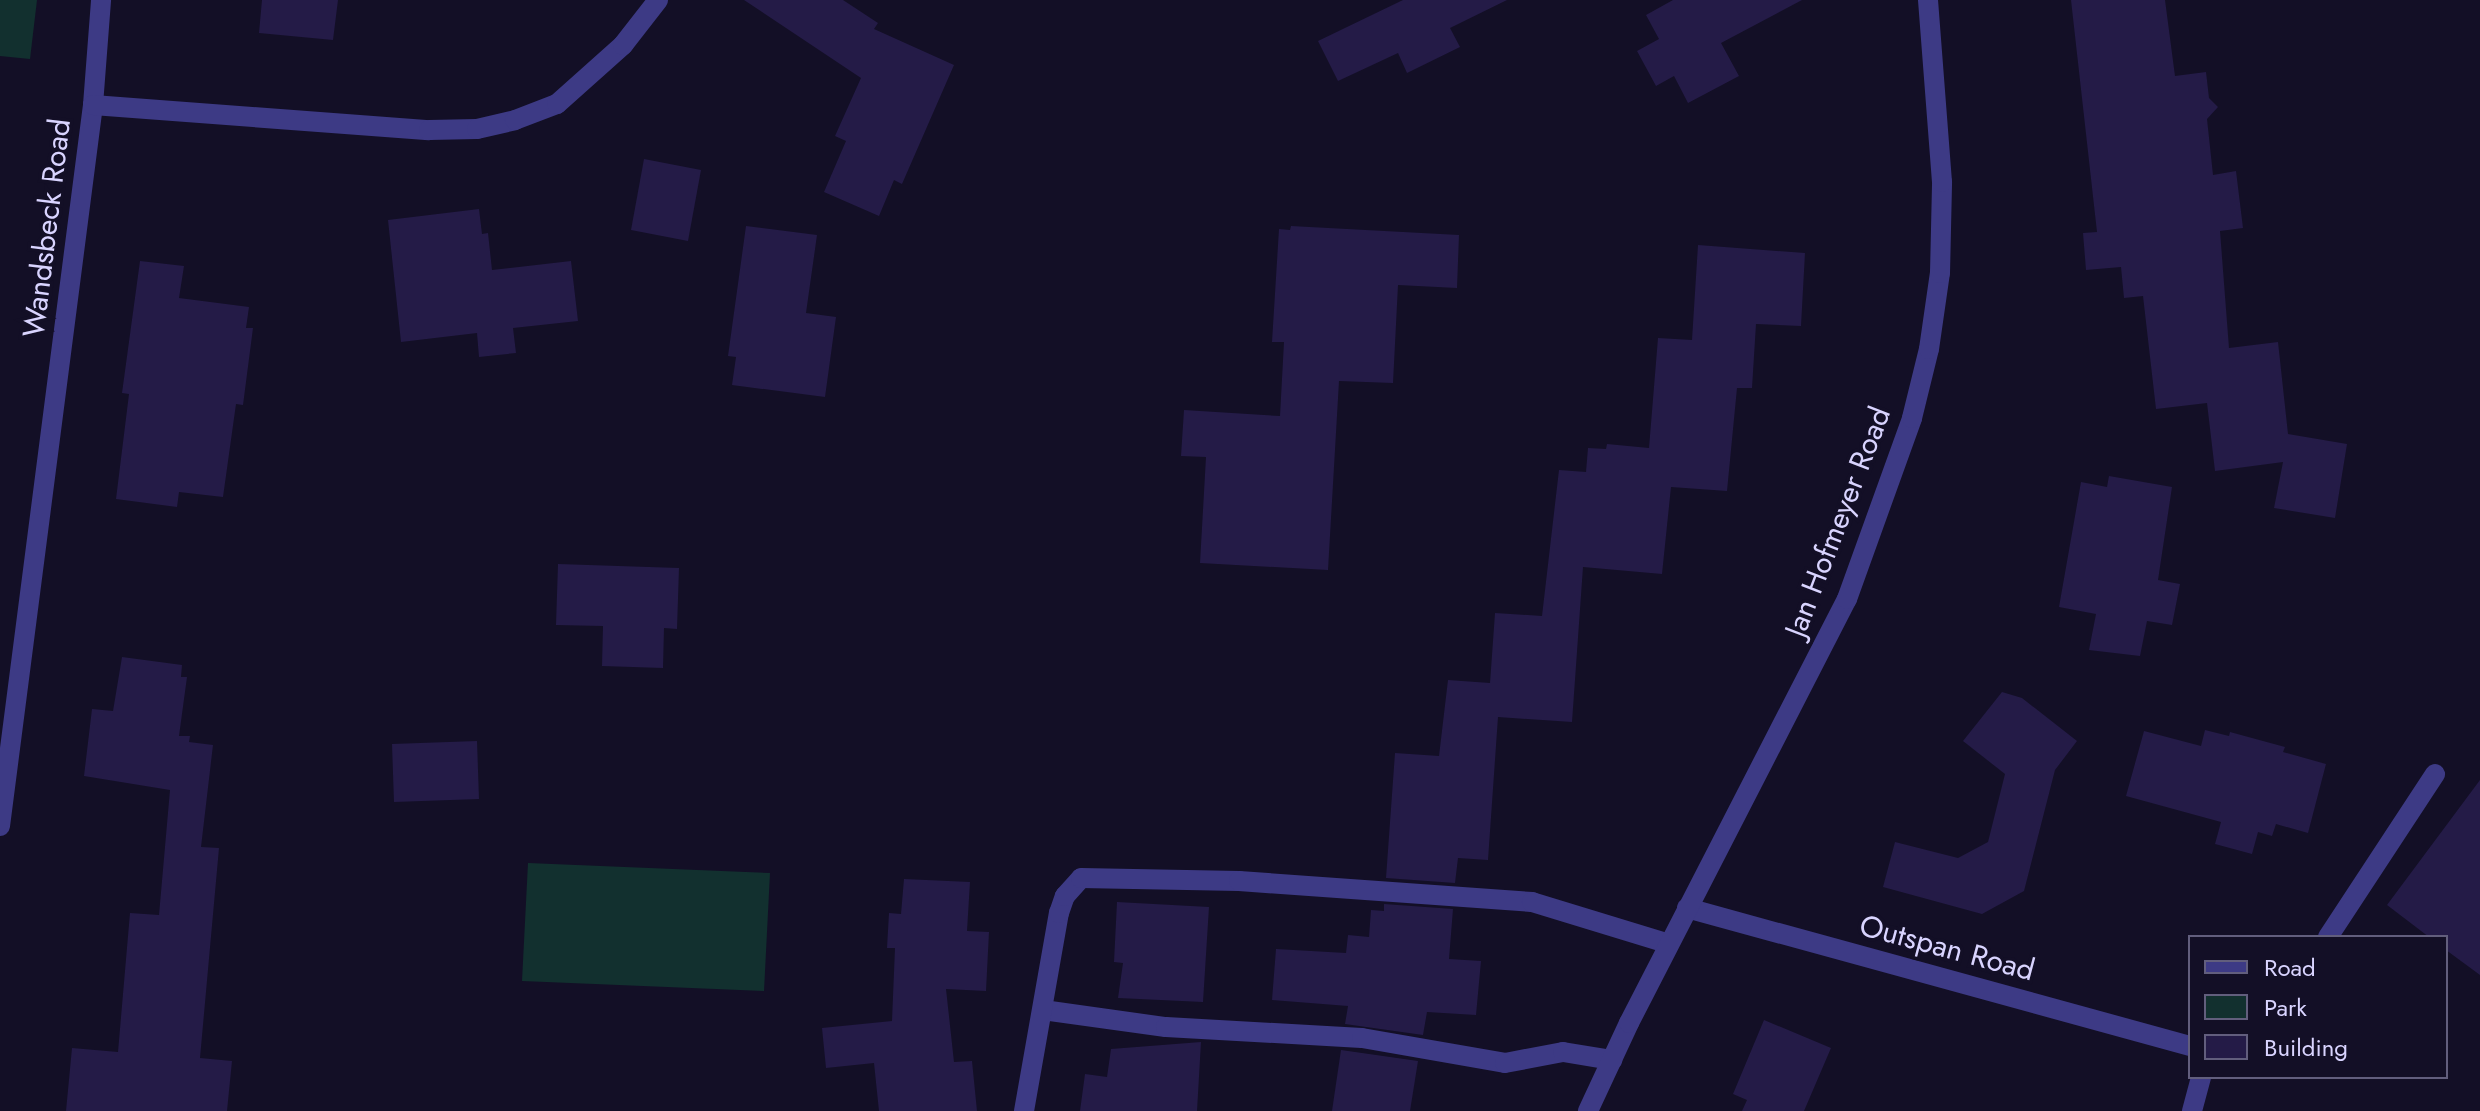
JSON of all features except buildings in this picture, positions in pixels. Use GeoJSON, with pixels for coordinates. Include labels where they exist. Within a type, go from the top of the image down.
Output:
{"type":"FeatureCollection","features":[{"type":"Feature","properties":{"kind":"street"},"geometry":{"type":"LineString","coordinates":[[93,105],[101,0]]}},
{"type":"Feature","properties":{"kind":"street","name":"Wandsbeck Road"},"geometry":{"type":"LineString","coordinates":[[0,826],[93,105],[429,130],[477,129],[515,120],[557,104],[623,45],[658,0]]}},
{"type":"Feature","properties":{"kind":"street","name":"Jan Hofmeyer Road"},"geometry":{"type":"LineString","coordinates":[[1588,1111],[1687,908],[1847,599],[1912,418],[1929,349],[1940,273],[1942,182],[1928,0]]}},
{"type":"Feature","properties":{"kind":"street"},"geometry":{"type":"LineString","coordinates":[[2329,935],[2435,774]]}},
{"type":"Feature","properties":{"kind":"street"},"geometry":{"type":"LineString","coordinates":[[1024,1111],[1065,896],[1081,878],[1239,881],[1532,902],[1669,944]]}},
{"type":"Feature","properties":{"kind":"street","name":"Outspan Road"},"geometry":{"type":"LineString","coordinates":[[1687,908],[2188,1045]]}},
{"type":"Feature","properties":{"kind":"street"},"geometry":{"type":"LineString","coordinates":[[1043,1010],[1166,1027],[1362,1038],[1505,1063],[1563,1052],[1612,1060]]}},
{"type":"Feature","properties":{"kind":"street"},"geometry":{"type":"LineString","coordinates":[[2192,1111],[2200,1079]]}},
{"type":"Feature","properties":{"kind":"green space"},"geometry":{"type":"Polygon","coordinates":[[[0,0],[37,0],[30,59],[0,56],[0,0]]]}},
{"type":"Feature","properties":{"kind":"green space"},"geometry":{"type":"Polygon","coordinates":[[[528,863],[770,873],[764,991],[522,981],[528,863]]]}}]}
